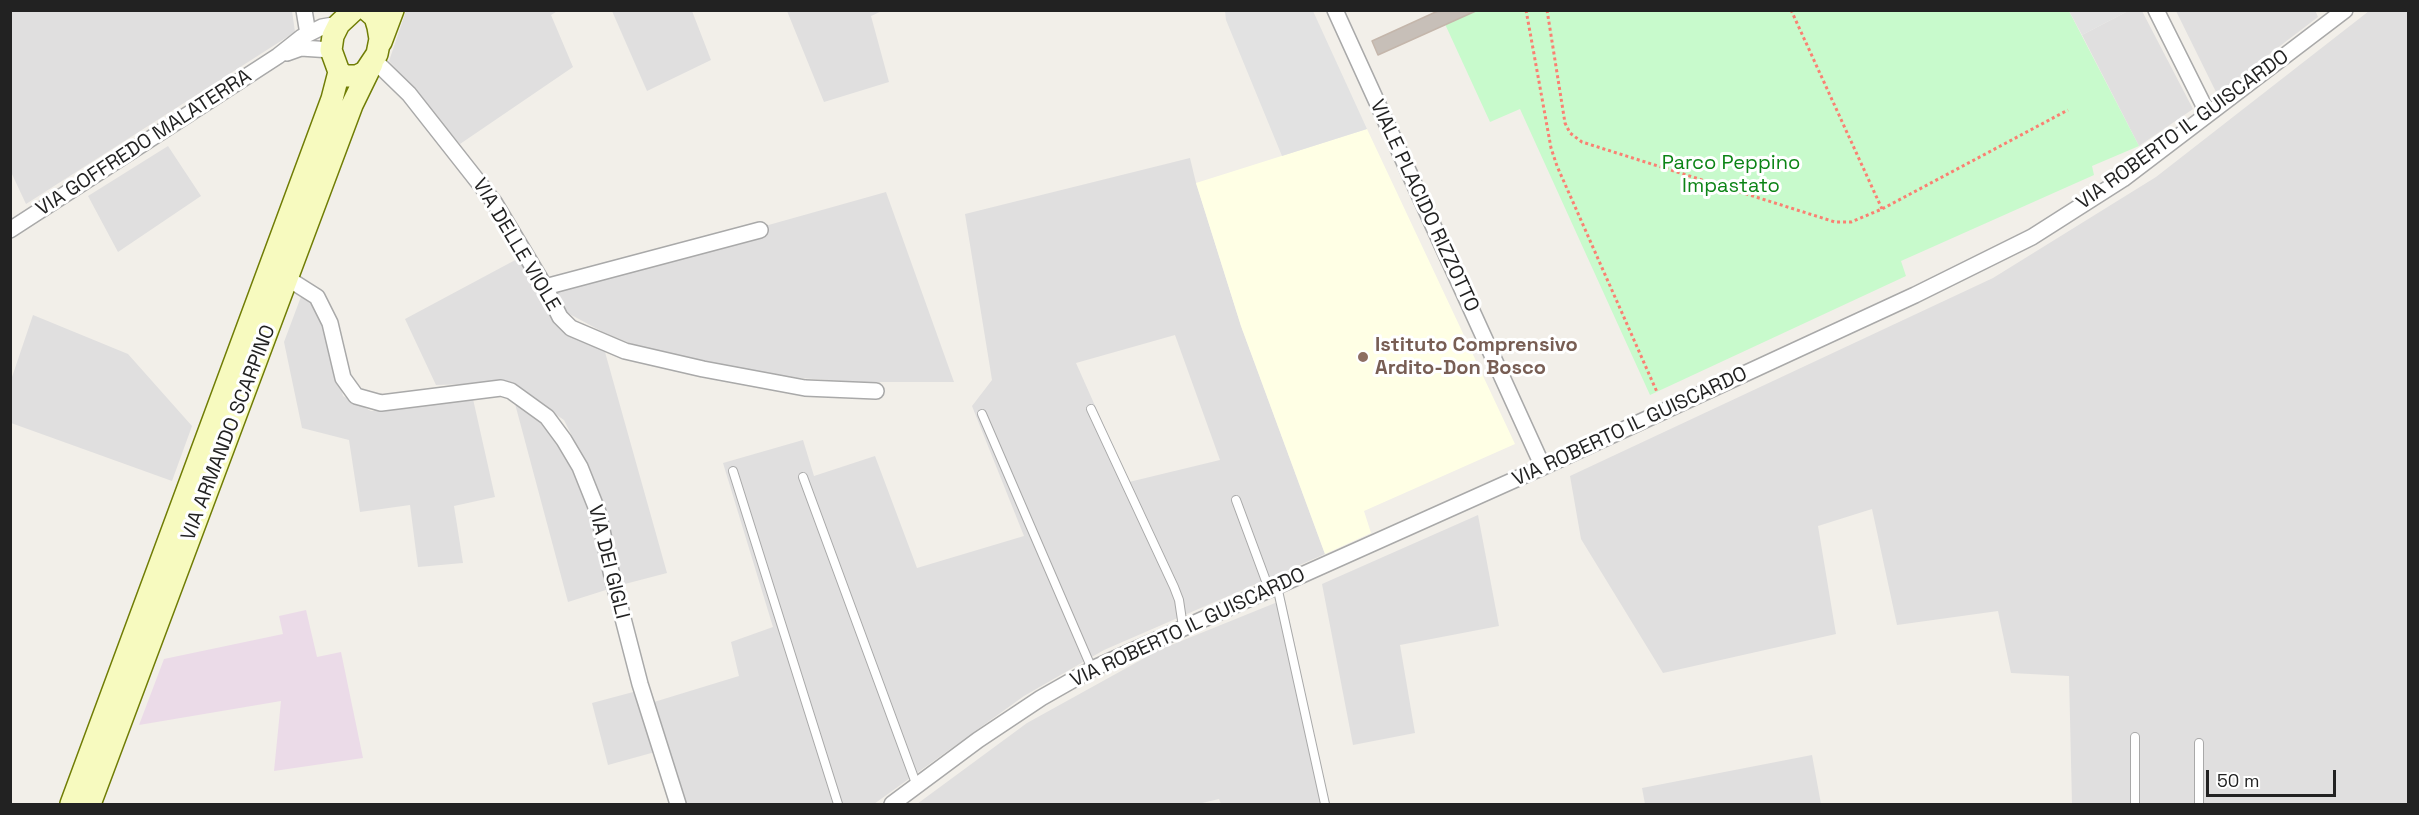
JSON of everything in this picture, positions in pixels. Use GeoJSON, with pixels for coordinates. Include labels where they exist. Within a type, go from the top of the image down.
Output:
{"type":"FeatureCollection","features":[{"type":"Feature","properties":{"kind":"street"},"geometry":{"type":"LineString","coordinates":[[304,10],[308,34]]}},
{"type":"Feature","properties":{"kind":"street"},"geometry":{"type":"LineString","coordinates":[[346,17],[333,36],[331,50],[339,72],[345,76],[357,76],[365,72],[375,59],[380,39],[375,17],[367,10]]}},
{"type":"Feature","properties":{"kind":"street","name":"VIA ARMANDO SCARPINO"},"geometry":{"type":"LineString","coordinates":[[90,804],[352,105],[375,59],[393,10]]}},
{"type":"Feature","properties":{"kind":"street","name":"VIALE PLACIDO RIZZOTTO"},"geometry":{"type":"LineString","coordinates":[[1335,10],[1543,467]]}},
{"type":"Feature","properties":{"kind":"street"},"geometry":{"type":"LineString","coordinates":[[2156,10],[2208,114]]}},
{"type":"Feature","properties":{"kind":"street","name":"VIA ROBERTO IL GUISCARDO"},"geometry":{"type":"LineString","coordinates":[[892,804],[1014,716],[1092,669],[1543,467],[1914,296],[2032,237],[2123,179],[2338,13]]}},
{"type":"Feature","properties":{"kind":"street","name":"VIA GOFFREDO MALATERRA"},"geometry":{"type":"LineString","coordinates":[[10,230],[278,56],[308,34],[346,17]]}},
{"type":"Feature","properties":{"kind":"street","name":"VIA GOFFREDO MALATERRA"},"geometry":{"type":"LineString","coordinates":[[278,56],[301,48],[331,50]]}},
{"type":"Feature","properties":{"kind":"street","name":"VIA DELLE VIOLE"},"geometry":{"type":"LineString","coordinates":[[375,59],[409,94],[494,202],[545,287],[560,317],[571,328],[625,351],[703,369],[805,388],[876,391]]}},
{"type":"Feature","properties":{"kind":"street","name":"VIA ARMANDO SCARPINO"},"geometry":{"type":"LineString","coordinates":[[71,804],[332,99],[339,72]]}},
{"type":"Feature","properties":{"kind":"street"},"geometry":{"type":"LineString","coordinates":[[545,287],[760,230]]}},
{"type":"Feature","properties":{"kind":"street","name":"VIA DEI GIGLI"},"geometry":{"type":"LineString","coordinates":[[287,278],[317,297],[330,323],[343,378],[356,396],[381,403],[501,388],[511,391],[547,417],[580,467],[598,512],[640,684],[678,804]]}},
{"type":"Feature","properties":{"kind":"lane"},"geometry":{"type":"LineString","coordinates":[[1091,409],[1177,594],[1183,627]]}},
{"type":"Feature","properties":{"kind":"lane"},"geometry":{"type":"LineString","coordinates":[[982,414],[1092,669]]}},
{"type":"Feature","properties":{"kind":"lane"},"geometry":{"type":"LineString","coordinates":[[733,471],[838,804]]}},
{"type":"Feature","properties":{"kind":"lane"},"geometry":{"type":"LineString","coordinates":[[803,477],[918,786]]}},
{"type":"Feature","properties":{"kind":"lane"},"geometry":{"type":"LineString","coordinates":[[1236,501],[1273,588],[1325,804]]}},
{"type":"Feature","properties":{"kind":"lane"},"geometry":{"type":"LineString","coordinates":[[2135,737],[2135,804]]}},
{"type":"Feature","properties":{"kind":"lane"},"geometry":{"type":"LineString","coordinates":[[2199,743],[2199,804]]}},
{"type":"Feature","properties":{"kind":"path"},"geometry":{"type":"LineString","coordinates":[[1526,10],[1554,157],[1657,392]]}},
{"type":"Feature","properties":{"kind":"path"},"geometry":{"type":"LineString","coordinates":[[1547,10],[1565,123],[1570,133],[1582,142],[1835,222],[1851,222],[1882,208],[2068,110]]}},
{"type":"Feature","properties":{"kind":"path"},"geometry":{"type":"LineString","coordinates":[[1791,10],[1882,208]]}},
{"type":"Feature","properties":{"kind":"shaded area"},"geometry":{"type":"Polygon","coordinates":[[[11,10],[292,11],[295,32],[26,204],[11,172],[11,10]]]}},
{"type":"Feature","properties":{"kind":"shaded area"},"geometry":{"type":"Polygon","coordinates":[[[559,10],[551,15],[573,67],[460,144],[389,61],[406,11],[559,10]]]}},
{"type":"Feature","properties":{"kind":"shaded area"},"geometry":{"type":"Polygon","coordinates":[[[2315,10],[2318,17],[2217,94],[2176,11],[2315,10]]]}},
{"type":"Feature","properties":{"kind":"shaded area"},"geometry":{"type":"Polygon","coordinates":[[[612,11],[692,11],[711,60],[647,91],[612,11]]]}},
{"type":"Feature","properties":{"kind":"shaded area"},"geometry":{"type":"Polygon","coordinates":[[[787,11],[882,11],[871,16],[889,82],[824,102],[787,11]]]}},
{"type":"Feature","properties":{"kind":"shaded area"},"geometry":{"type":"Polygon","coordinates":[[[1225,11],[1313,11],[1367,129],[1282,156],[1226,20],[1225,11]]]}},
{"type":"Feature","properties":{"kind":"shaded area"},"geometry":{"type":"Polygon","coordinates":[[[2069,11],[2128,11],[2082,35],[2069,11]]]}},
{"type":"Feature","properties":{"kind":"shaded area"},"geometry":{"type":"Polygon","coordinates":[[[2128,11],[2142,11],[2193,109],[2139,146],[2082,35],[2128,11]]]}},
{"type":"Feature","properties":{"kind":"shaded area"},"geometry":{"type":"Polygon","coordinates":[[[2369,11],[2408,11],[2408,804],[2072,804],[2069,676],[2011,673],[1998,611],[1897,625],[1872,509],[1818,526],[1836,634],[1663,673],[1581,539],[1570,476],[1993,278],[2156,177],[2369,11]]]}},
{"type":"Feature","properties":{"kind":"shaded area","name":"Istituto Comprensivo Ardito-Don Bosco"},"geometry":{"type":"Polygon","coordinates":[[[1367,129],[1515,444],[1364,511],[1371,533],[1325,554],[1241,326],[1196,183],[1367,129]]]}},
{"type":"Feature","properties":{"kind":"shaded area"},"geometry":{"type":"Polygon","coordinates":[[[168,146],[201,196],[118,252],[88,196],[168,146]]]}},
{"type":"Feature","properties":{"kind":"shaded area"},"geometry":{"type":"Polygon","coordinates":[[[1190,158],[1241,326],[1325,554],[1104,650],[1024,696],[874,804],[686,804],[654,702],[739,676],[731,642],[773,627],[723,463],[803,440],[814,476],[875,456],[917,568],[1024,536],[972,406],[992,380],[965,214],[1190,158]],[[1175,335],[1076,363],[1129,482],[1220,460],[1175,335]]]}},
{"type":"Feature","properties":{"kind":"shaded area"},"geometry":{"type":"Polygon","coordinates":[[[886,192],[954,382],[857,382],[785,377],[714,365],[632,344],[603,332],[562,310],[553,290],[766,234],[765,226],[886,192]]]}},
{"type":"Feature","properties":{"kind":"shaded area"},"geometry":{"type":"Polygon","coordinates":[[[519,258],[562,331],[605,352],[667,573],[621,585],[604,506],[564,420],[509,383],[436,385],[405,319],[519,258]]]}},
{"type":"Feature","properties":{"kind":"shaded area"},"geometry":{"type":"Polygon","coordinates":[[[302,294],[315,306],[324,319],[343,396],[371,411],[473,399],[495,497],[454,506],[463,563],[418,567],[410,505],[360,512],[349,440],[302,428],[284,342],[302,294]]]}},
{"type":"Feature","properties":{"kind":"shaded area"},"geometry":{"type":"Polygon","coordinates":[[[33,315],[128,354],[192,426],[172,481],[11,423],[11,380],[33,315]]]}},
{"type":"Feature","properties":{"kind":"shaded area"},"geometry":{"type":"Polygon","coordinates":[[[514,400],[551,431],[579,479],[597,533],[609,589],[568,602],[514,400]]]}},
{"type":"Feature","properties":{"kind":"shaded area"},"geometry":{"type":"Polygon","coordinates":[[[1478,515],[1499,626],[1400,645],[1415,733],[1353,745],[1322,584],[1478,515]]]}},
{"type":"Feature","properties":{"kind":"shaded area"},"geometry":{"type":"Polygon","coordinates":[[[1285,599],[1329,804],[1221,804],[1219,799],[1198,804],[917,804],[1027,723],[1159,650],[1285,599]]]}},
{"type":"Feature","properties":{"kind":"shaded area"},"geometry":{"type":"Polygon","coordinates":[[[306,610],[317,657],[341,652],[363,758],[274,771],[281,701],[139,725],[164,659],[283,634],[279,616],[306,610]]]}},
{"type":"Feature","properties":{"kind":"shaded area"},"geometry":{"type":"Polygon","coordinates":[[[637,691],[655,752],[608,765],[592,703],[637,691]]]}},
{"type":"Feature","properties":{"kind":"shaded area"},"geometry":{"type":"Polygon","coordinates":[[[1812,755],[1821,804],[1645,804],[1642,788],[1812,755]]]}},
{"type":"Feature","properties":{"kind":"green space","name":"Parco Peppino Impastato"},"geometry":{"type":"Polygon","coordinates":[[[1439,11],[2069,11],[2139,146],[2092,166],[2094,175],[1901,261],[1906,276],[1650,395],[1520,109],[1490,122],[1439,11]]]}},
{"type":"Feature","properties":{"kind":"building"},"geometry":{"type":"Polygon","coordinates":[[[1440,10],[1478,10],[1378,55],[1372,41],[1440,10]]]}},
{"type":"Feature","properties":{"kind":"place","name":"Istituto Comprensivo Ardito-Don Bosco"},"geometry":{"type":"Point","coordinates":[1363,357]}}]}
